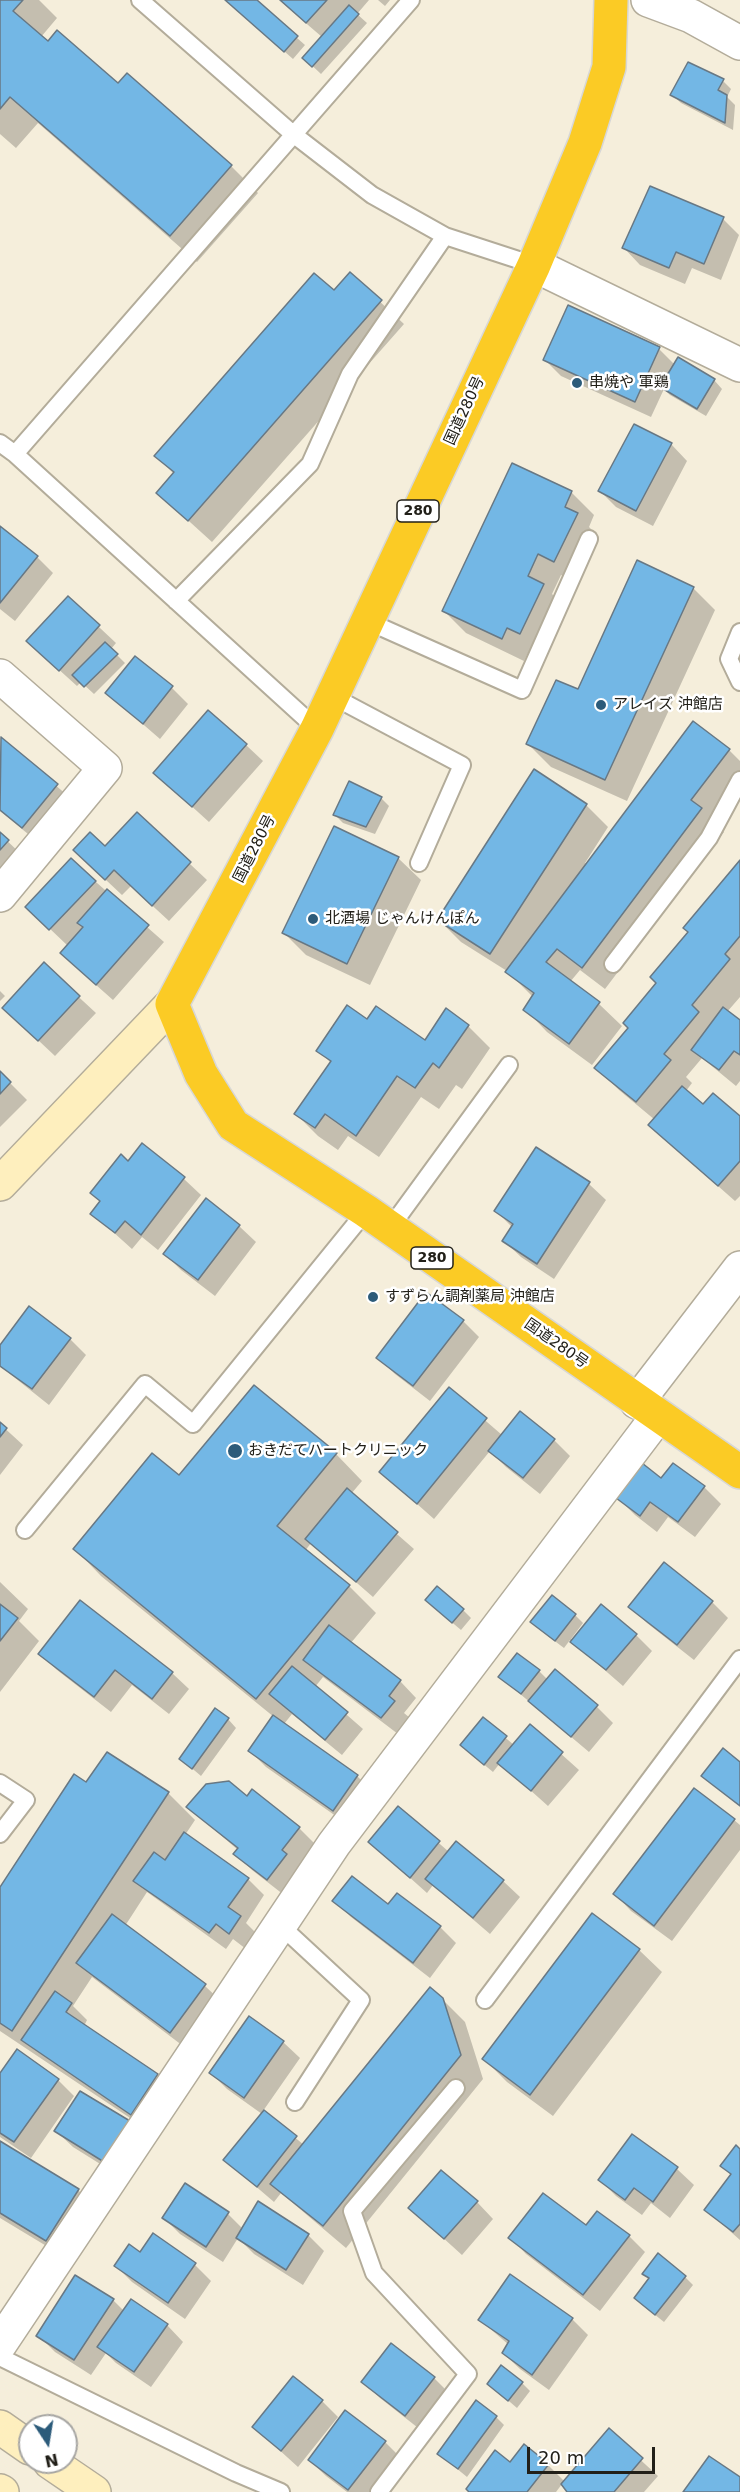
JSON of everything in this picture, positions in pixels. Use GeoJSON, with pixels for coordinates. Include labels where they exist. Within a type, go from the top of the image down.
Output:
{"type":"FeatureCollection","features":[{"type":"Feature","properties":{"kind":"highway","name":"国道280号"},"geometry":{"type":"LineString","coordinates":[[611,0],[609,67],[585,143],[534,265],[317,729],[172,1004],[201,1074],[233,1125],[378,1220],[740,1472]]}},
{"type":"Feature","properties":{"kind":"street"},"geometry":{"type":"LineString","coordinates":[[648,0],[691,16],[740,46]]}},
{"type":"Feature","properties":{"kind":"street"},"geometry":{"type":"LineString","coordinates":[[534,265],[740,364]]}},
{"type":"Feature","properties":{"kind":"street"},"geometry":{"type":"LineString","coordinates":[[0,676],[105,768],[0,896]]}},
{"type":"Feature","properties":{"kind":"street"},"geometry":{"type":"LineString","coordinates":[[0,1184],[172,1004]]}},
{"type":"Feature","properties":{"kind":"street"},"geometry":{"type":"LineString","coordinates":[[0,2344],[334,1844],[647,1409],[740,1268]]}},
{"type":"Feature","properties":{"kind":"street"},"geometry":{"type":"LineString","coordinates":[[0,2427],[18,2440]]}},
{"type":"Feature","properties":{"kind":"street"},"geometry":{"type":"LineString","coordinates":[[68,2474],[94,2492]]}},
{"type":"Feature","properties":{"kind":"lane"},"geometry":{"type":"LineString","coordinates":[[140,0],[293,134],[372,195],[445,236],[534,265]]}},
{"type":"Feature","properties":{"kind":"lane"},"geometry":{"type":"LineString","coordinates":[[15,454],[411,0]]}},
{"type":"Feature","properties":{"kind":"lane"},"geometry":{"type":"LineString","coordinates":[[176,601],[310,464],[350,374],[445,236]]}},
{"type":"Feature","properties":{"kind":"lane"},"geometry":{"type":"LineString","coordinates":[[0,443],[15,454],[317,729]]}},
{"type":"Feature","properties":{"kind":"lane"},"geometry":{"type":"LineString","coordinates":[[367,621],[522,690],[589,539]]}},
{"type":"Feature","properties":{"kind":"lane"},"geometry":{"type":"LineString","coordinates":[[740,632],[729,658],[740,682]]}},
{"type":"Feature","properties":{"kind":"lane"},"geometry":{"type":"LineString","coordinates":[[332,696],[462,765],[419,863]]}},
{"type":"Feature","properties":{"kind":"lane"},"geometry":{"type":"LineString","coordinates":[[613,964],[709,838],[740,780]]}},
{"type":"Feature","properties":{"kind":"lane"},"geometry":{"type":"LineString","coordinates":[[25,1530],[145,1384],[193,1424],[378,1220],[509,1065]]}},
{"type":"Feature","properties":{"kind":"lane"},"geometry":{"type":"LineString","coordinates":[[485,2000],[740,1659]]}},
{"type":"Feature","properties":{"kind":"lane"},"geometry":{"type":"LineString","coordinates":[[0,1783],[26,1800],[0,1834]]}},
{"type":"Feature","properties":{"kind":"lane"},"geometry":{"type":"LineString","coordinates":[[280,1925],[361,2000],[295,2102]]}},
{"type":"Feature","properties":{"kind":"lane"},"geometry":{"type":"LineString","coordinates":[[379,2492],[468,2374],[374,2273],[352,2211],[456,2088]]}},
{"type":"Feature","properties":{"kind":"lane"},"geometry":{"type":"LineString","coordinates":[[0,2357],[236,2473],[282,2492]]}},
{"type":"Feature","properties":{"kind":"building"},"geometry":{"type":"Polygon","coordinates":[[[0,0],[23,0],[13,11],[48,41],[57,30],[118,83],[127,73],[232,165],[170,236],[10,97],[0,109],[0,0]]]}},
{"type":"Feature","properties":{"kind":"building"},"geometry":{"type":"Polygon","coordinates":[[[225,0],[257,0],[298,36],[284,52],[225,0]]]}},
{"type":"Feature","properties":{"kind":"building"},"geometry":{"type":"Polygon","coordinates":[[[280,0],[327,0],[306,23],[280,0]]]}},
{"type":"Feature","properties":{"kind":"building"},"geometry":{"type":"Polygon","coordinates":[[[349,5],[359,14],[312,67],[302,58],[349,5]]]}},
{"type":"Feature","properties":{"kind":"building"},"geometry":{"type":"Polygon","coordinates":[[[688,62],[724,79],[718,90],[727,95],[725,123],[670,95],[688,62]]]}},
{"type":"Feature","properties":{"kind":"building"},"geometry":{"type":"Polygon","coordinates":[[[650,186],[724,217],[704,264],[676,252],[669,268],[622,248],[650,186]]]}},
{"type":"Feature","properties":{"kind":"building"},"geometry":{"type":"Polygon","coordinates":[[[350,272],[382,300],[188,521],[156,493],[174,472],[154,456],[314,273],[334,290],[350,272]]]}},
{"type":"Feature","properties":{"kind":"building"},"geometry":{"type":"Polygon","coordinates":[[[568,305],[660,347],[635,402],[543,360],[568,305]]]}},
{"type":"Feature","properties":{"kind":"building"},"geometry":{"type":"Polygon","coordinates":[[[678,357],[715,379],[697,409],[660,387],[678,357]]]}},
{"type":"Feature","properties":{"kind":"building"},"geometry":{"type":"Polygon","coordinates":[[[634,424],[672,443],[636,511],[598,491],[634,424]]]}},
{"type":"Feature","properties":{"kind":"building"},"geometry":{"type":"Polygon","coordinates":[[[512,463],[572,491],[565,507],[578,513],[554,562],[538,554],[528,576],[544,584],[520,634],[507,628],[502,639],[442,611],[512,463]]]}},
{"type":"Feature","properties":{"kind":"building"},"geometry":{"type":"Polygon","coordinates":[[[0,526],[38,556],[0,603],[0,526]]]}},
{"type":"Feature","properties":{"kind":"building"},"geometry":{"type":"Polygon","coordinates":[[[637,560],[694,587],[605,780],[526,744],[556,680],[578,689],[637,560]]]}},
{"type":"Feature","properties":{"kind":"building"},"geometry":{"type":"Polygon","coordinates":[[[68,596],[100,625],[59,671],[26,641],[68,596]]]}},
{"type":"Feature","properties":{"kind":"building"},"geometry":{"type":"Polygon","coordinates":[[[105,642],[118,654],[84,687],[72,675],[105,642]]]}},
{"type":"Feature","properties":{"kind":"building"},"geometry":{"type":"Polygon","coordinates":[[[135,656],[173,686],[143,724],[105,693],[135,656]]]}},
{"type":"Feature","properties":{"kind":"building"},"geometry":{"type":"Polygon","coordinates":[[[208,710],[247,744],[192,807],[153,773],[208,710]]]}},
{"type":"Feature","properties":{"kind":"building"},"geometry":{"type":"Polygon","coordinates":[[[693,721],[730,749],[691,800],[702,808],[582,968],[557,949],[546,962],[600,1002],[569,1044],[523,1010],[534,993],[505,972],[693,721]]]}},
{"type":"Feature","properties":{"kind":"building"},"geometry":{"type":"Polygon","coordinates":[[[1,737],[58,784],[22,828],[0,810],[1,737]]]}},
{"type":"Feature","properties":{"kind":"building"},"geometry":{"type":"Polygon","coordinates":[[[534,769],[587,804],[490,954],[437,920],[534,769]]]}},
{"type":"Feature","properties":{"kind":"building"},"geometry":{"type":"Polygon","coordinates":[[[349,781],[382,797],[366,827],[333,815],[349,781]]]}},
{"type":"Feature","properties":{"kind":"building"},"geometry":{"type":"Polygon","coordinates":[[[137,812],[191,862],[152,906],[114,870],[105,880],[73,850],[90,832],[105,846],[137,812]]]}},
{"type":"Feature","properties":{"kind":"building"},"geometry":{"type":"Polygon","coordinates":[[[334,826],[399,857],[347,964],[282,933],[334,826]]]}},
{"type":"Feature","properties":{"kind":"building"},"geometry":{"type":"Polygon","coordinates":[[[0,832],[9,840],[0,850],[0,832]]]}},
{"type":"Feature","properties":{"kind":"building"},"geometry":{"type":"Polygon","coordinates":[[[71,858],[96,881],[49,930],[25,907],[71,858]]]}},
{"type":"Feature","properties":{"kind":"building"},"geometry":{"type":"Polygon","coordinates":[[[740,860],[740,936],[725,954],[730,959],[692,1005],[699,1012],[664,1054],[671,1060],[636,1102],[594,1068],[628,1028],[623,1023],[656,983],[650,977],[688,932],[683,928],[740,860]]]}},
{"type":"Feature","properties":{"kind":"building"},"geometry":{"type":"Polygon","coordinates":[[[107,889],[149,925],[96,985],[60,953],[83,927],[77,923],[107,889]]]}},
{"type":"Feature","properties":{"kind":"building"},"geometry":{"type":"Polygon","coordinates":[[[44,962],[80,996],[38,1041],[2,1008],[44,962]]]}},
{"type":"Feature","properties":{"kind":"building"},"geometry":{"type":"Polygon","coordinates":[[[347,1005],[367,1019],[376,1006],[425,1040],[446,1008],[469,1025],[439,1068],[433,1063],[415,1088],[397,1076],[356,1136],[325,1114],[315,1128],[294,1114],[331,1061],[316,1051],[347,1005]]]}},
{"type":"Feature","properties":{"kind":"building"},"geometry":{"type":"Polygon","coordinates":[[[723,1007],[740,1020],[740,1055],[734,1051],[719,1070],[691,1050],[723,1007]]]}},
{"type":"Feature","properties":{"kind":"building"},"geometry":{"type":"Polygon","coordinates":[[[0,1071],[11,1082],[0,1094],[0,1071]]]}},
{"type":"Feature","properties":{"kind":"building"},"geometry":{"type":"Polygon","coordinates":[[[682,1086],[703,1104],[713,1093],[740,1116],[740,1161],[718,1186],[648,1125],[682,1086]]]}},
{"type":"Feature","properties":{"kind":"building"},"geometry":{"type":"Polygon","coordinates":[[[142,1143],[185,1177],[141,1235],[125,1221],[115,1233],[90,1214],[100,1201],[90,1193],[121,1154],[128,1161],[142,1143]]]}},
{"type":"Feature","properties":{"kind":"building"},"geometry":{"type":"Polygon","coordinates":[[[536,1147],[590,1182],[537,1264],[502,1241],[513,1224],[494,1211],[536,1147]]]}},
{"type":"Feature","properties":{"kind":"building"},"geometry":{"type":"Polygon","coordinates":[[[206,1198],[240,1225],[198,1280],[163,1254],[206,1198]]]}},
{"type":"Feature","properties":{"kind":"building"},"geometry":{"type":"Polygon","coordinates":[[[426,1292],[464,1320],[413,1386],[376,1358],[426,1292]]]}},
{"type":"Feature","properties":{"kind":"building"},"geometry":{"type":"Polygon","coordinates":[[[29,1306],[71,1338],[32,1389],[0,1366],[0,1345],[29,1306]]]}},
{"type":"Feature","properties":{"kind":"building"},"geometry":{"type":"Polygon","coordinates":[[[254,1385],[337,1453],[277,1526],[350,1585],[256,1699],[73,1549],[152,1453],[179,1475],[254,1385]]]}},
{"type":"Feature","properties":{"kind":"building"},"geometry":{"type":"Polygon","coordinates":[[[449,1387],[487,1418],[417,1504],[379,1472],[449,1387]]]}},
{"type":"Feature","properties":{"kind":"building"},"geometry":{"type":"Polygon","coordinates":[[[520,1411],[555,1439],[523,1478],[488,1451],[520,1411]]]}},
{"type":"Feature","properties":{"kind":"building"},"geometry":{"type":"Polygon","coordinates":[[[0,1422],[7,1428],[0,1437],[0,1422]]]}},
{"type":"Feature","properties":{"kind":"building"},"geometry":{"type":"Polygon","coordinates":[[[642,1463],[661,1478],[673,1463],[705,1486],[678,1522],[650,1502],[640,1516],[616,1498],[642,1463]]]}},
{"type":"Feature","properties":{"kind":"building"},"geometry":{"type":"Polygon","coordinates":[[[347,1488],[398,1532],[356,1582],[305,1539],[347,1488]]]}},
{"type":"Feature","properties":{"kind":"building"},"geometry":{"type":"Polygon","coordinates":[[[664,1562],[713,1601],[677,1645],[628,1607],[664,1562]]]}},
{"type":"Feature","properties":{"kind":"building"},"geometry":{"type":"Polygon","coordinates":[[[437,1586],[464,1609],[452,1623],[425,1600],[437,1586]]]}},
{"type":"Feature","properties":{"kind":"building"},"geometry":{"type":"Polygon","coordinates":[[[552,1595],[576,1614],[555,1641],[530,1622],[552,1595]]]}},
{"type":"Feature","properties":{"kind":"building"},"geometry":{"type":"Polygon","coordinates":[[[80,1600],[173,1672],[152,1699],[115,1670],[94,1697],[38,1654],[80,1600]]]}},
{"type":"Feature","properties":{"kind":"building"},"geometry":{"type":"Polygon","coordinates":[[[0,1604],[18,1618],[0,1641],[0,1604]]]}},
{"type":"Feature","properties":{"kind":"building"},"geometry":{"type":"Polygon","coordinates":[[[601,1604],[637,1634],[606,1670],[570,1642],[601,1604]]]}},
{"type":"Feature","properties":{"kind":"building"},"geometry":{"type":"Polygon","coordinates":[[[329,1625],[401,1680],[389,1696],[395,1701],[381,1718],[303,1660],[329,1625]]]}},
{"type":"Feature","properties":{"kind":"building"},"geometry":{"type":"Polygon","coordinates":[[[517,1653],[540,1670],[521,1694],[498,1677],[517,1653]]]}},
{"type":"Feature","properties":{"kind":"building"},"geometry":{"type":"Polygon","coordinates":[[[292,1666],[348,1712],[325,1740],[269,1694],[292,1666]]]}},
{"type":"Feature","properties":{"kind":"building"},"geometry":{"type":"Polygon","coordinates":[[[555,1669],[598,1705],[571,1737],[528,1701],[555,1669]]]}},
{"type":"Feature","properties":{"kind":"building"},"geometry":{"type":"Polygon","coordinates":[[[215,1708],[229,1718],[192,1769],[179,1759],[215,1708]]]}},
{"type":"Feature","properties":{"kind":"building"},"geometry":{"type":"Polygon","coordinates":[[[273,1715],[358,1775],[333,1811],[248,1751],[273,1715]]]}},
{"type":"Feature","properties":{"kind":"building"},"geometry":{"type":"Polygon","coordinates":[[[483,1717],[507,1736],[484,1765],[460,1745],[483,1717]]]}},
{"type":"Feature","properties":{"kind":"building"},"geometry":{"type":"Polygon","coordinates":[[[530,1724],[563,1752],[531,1791],[497,1763],[530,1724]]]}},
{"type":"Feature","properties":{"kind":"building"},"geometry":{"type":"Polygon","coordinates":[[[723,1748],[740,1762],[740,1806],[701,1776],[723,1748]]]}},
{"type":"Feature","properties":{"kind":"building"},"geometry":{"type":"Polygon","coordinates":[[[107,1752],[169,1792],[12,2031],[0,2023],[0,1887],[74,1774],[86,1782],[107,1752]]]}},
{"type":"Feature","properties":{"kind":"building"},"geometry":{"type":"Polygon","coordinates":[[[229,1781],[247,1796],[252,1789],[300,1827],[282,1850],[287,1854],[267,1880],[233,1854],[238,1848],[186,1807],[206,1784],[229,1781]]]}},
{"type":"Feature","properties":{"kind":"building"},"geometry":{"type":"Polygon","coordinates":[[[694,1788],[735,1819],[654,1926],[613,1894],[694,1788]]]}},
{"type":"Feature","properties":{"kind":"building"},"geometry":{"type":"Polygon","coordinates":[[[398,1806],[440,1841],[410,1878],[368,1842],[398,1806]]]}},
{"type":"Feature","properties":{"kind":"building"},"geometry":{"type":"Polygon","coordinates":[[[184,1832],[249,1878],[228,1907],[241,1916],[229,1934],[216,1924],[209,1933],[133,1881],[154,1852],[165,1860],[184,1832]]]}},
{"type":"Feature","properties":{"kind":"building"},"geometry":{"type":"Polygon","coordinates":[[[456,1841],[504,1880],[473,1918],[425,1879],[456,1841]]]}},
{"type":"Feature","properties":{"kind":"building"},"geometry":{"type":"Polygon","coordinates":[[[352,1876],[388,1904],[397,1893],[441,1926],[413,1963],[332,1901],[352,1876]]]}},
{"type":"Feature","properties":{"kind":"building"},"geometry":{"type":"Polygon","coordinates":[[[592,1913],[640,1949],[530,2095],[482,2059],[592,1913]]]}},
{"type":"Feature","properties":{"kind":"building"},"geometry":{"type":"Polygon","coordinates":[[[112,1914],[206,1984],[170,2033],[76,1963],[112,1914]]]}},
{"type":"Feature","properties":{"kind":"building"},"geometry":{"type":"Polygon","coordinates":[[[430,1987],[443,1998],[461,2055],[323,2226],[270,2184],[430,1987]]]}},
{"type":"Feature","properties":{"kind":"building"},"geometry":{"type":"Polygon","coordinates":[[[55,1991],[72,2003],[66,2012],[158,2074],[131,2115],[21,2040],[55,1991]]]}},
{"type":"Feature","properties":{"kind":"building"},"geometry":{"type":"Polygon","coordinates":[[[249,2016],[284,2041],[244,2098],[209,2073],[249,2016]]]}},
{"type":"Feature","properties":{"kind":"building"},"geometry":{"type":"Polygon","coordinates":[[[17,2049],[59,2079],[14,2142],[0,2133],[0,2073],[17,2049]]]}},
{"type":"Feature","properties":{"kind":"building"},"geometry":{"type":"Polygon","coordinates":[[[80,2091],[130,2121],[104,2162],[54,2131],[80,2091]]]}},
{"type":"Feature","properties":{"kind":"building"},"geometry":{"type":"Polygon","coordinates":[[[264,2110],[297,2136],[257,2187],[223,2160],[264,2110]]]}},
{"type":"Feature","properties":{"kind":"building"},"geometry":{"type":"Polygon","coordinates":[[[632,2134],[678,2167],[653,2202],[634,2188],[625,2200],[598,2180],[632,2134]]]}},
{"type":"Feature","properties":{"kind":"building"},"geometry":{"type":"Polygon","coordinates":[[[0,2141],[79,2189],[46,2241],[0,2213],[0,2141]]]}},
{"type":"Feature","properties":{"kind":"building"},"geometry":{"type":"Polygon","coordinates":[[[736,2145],[740,2149],[740,2224],[733,2232],[704,2210],[731,2174],[720,2166],[736,2145]]]}},
{"type":"Feature","properties":{"kind":"building"},"geometry":{"type":"Polygon","coordinates":[[[441,2170],[478,2201],[444,2239],[408,2208],[441,2170]]]}},
{"type":"Feature","properties":{"kind":"building"},"geometry":{"type":"Polygon","coordinates":[[[185,2183],[229,2212],[206,2247],[162,2218],[185,2183]]]}},
{"type":"Feature","properties":{"kind":"building"},"geometry":{"type":"Polygon","coordinates":[[[543,2193],[586,2225],[597,2211],[630,2235],[583,2295],[508,2238],[543,2193]]]}},
{"type":"Feature","properties":{"kind":"building"},"geometry":{"type":"Polygon","coordinates":[[[258,2201],[309,2234],[286,2270],[236,2238],[258,2201]]]}},
{"type":"Feature","properties":{"kind":"building"},"geometry":{"type":"Polygon","coordinates":[[[153,2233],[196,2263],[168,2303],[114,2266],[129,2244],[140,2252],[153,2233]]]}},
{"type":"Feature","properties":{"kind":"building"},"geometry":{"type":"Polygon","coordinates":[[[658,2253],[686,2276],[655,2315],[634,2298],[649,2278],[642,2274],[658,2253]]]}},
{"type":"Feature","properties":{"kind":"building"},"geometry":{"type":"Polygon","coordinates":[[[510,2274],[573,2318],[532,2375],[502,2353],[509,2341],[478,2320],[510,2274]]]}},
{"type":"Feature","properties":{"kind":"building"},"geometry":{"type":"Polygon","coordinates":[[[75,2275],[114,2299],[74,2360],[36,2336],[75,2275]]]}},
{"type":"Feature","properties":{"kind":"building"},"geometry":{"type":"Polygon","coordinates":[[[131,2299],[168,2324],[134,2372],[97,2347],[131,2299]]]}},
{"type":"Feature","properties":{"kind":"building"},"geometry":{"type":"Polygon","coordinates":[[[391,2343],[435,2377],[405,2416],[361,2382],[391,2343]]]}},
{"type":"Feature","properties":{"kind":"building"},"geometry":{"type":"Polygon","coordinates":[[[501,2365],[523,2382],[508,2401],[487,2384],[501,2365]]]}},
{"type":"Feature","properties":{"kind":"building"},"geometry":{"type":"Polygon","coordinates":[[[293,2376],[323,2400],[281,2451],[252,2427],[293,2376]]]}},
{"type":"Feature","properties":{"kind":"building"},"geometry":{"type":"Polygon","coordinates":[[[476,2400],[497,2416],[458,2469],[437,2454],[476,2400]]]}},
{"type":"Feature","properties":{"kind":"building"},"geometry":{"type":"Polygon","coordinates":[[[345,2410],[386,2441],[348,2490],[308,2460],[345,2410]]]}},
{"type":"Feature","properties":{"kind":"building"},"geometry":{"type":"Polygon","coordinates":[[[609,2428],[643,2458],[614,2492],[567,2492],[561,2484],[609,2428]]]}},
{"type":"Feature","properties":{"kind":"building"},"geometry":{"type":"Polygon","coordinates":[[[524,2444],[549,2464],[527,2492],[469,2492],[466,2489],[495,2450],[510,2462],[524,2444]]]}},
{"type":"Feature","properties":{"kind":"building"},"geometry":{"type":"Polygon","coordinates":[[[709,2456],[740,2477],[740,2492],[683,2492],[709,2456]]]}},
{"type":"Feature","properties":{"kind":"place","name":"串焼や 軍鶏"},"geometry":{"type":"Point","coordinates":[577,383]}},
{"type":"Feature","properties":{"kind":"place","name":"アレイズ 沖館店"},"geometry":{"type":"Point","coordinates":[601,705]}},
{"type":"Feature","properties":{"kind":"place","name":"北酒場 じゃんけんぽん"},"geometry":{"type":"Point","coordinates":[313,919]}},
{"type":"Feature","properties":{"kind":"place","name":"すずらん調剤薬局 沖館店"},"geometry":{"type":"Point","coordinates":[373,1297]}},
{"type":"Feature","properties":{"kind":"place","name":"おきだてハートクリニック"},"geometry":{"type":"Point","coordinates":[235,1451]}}]}
